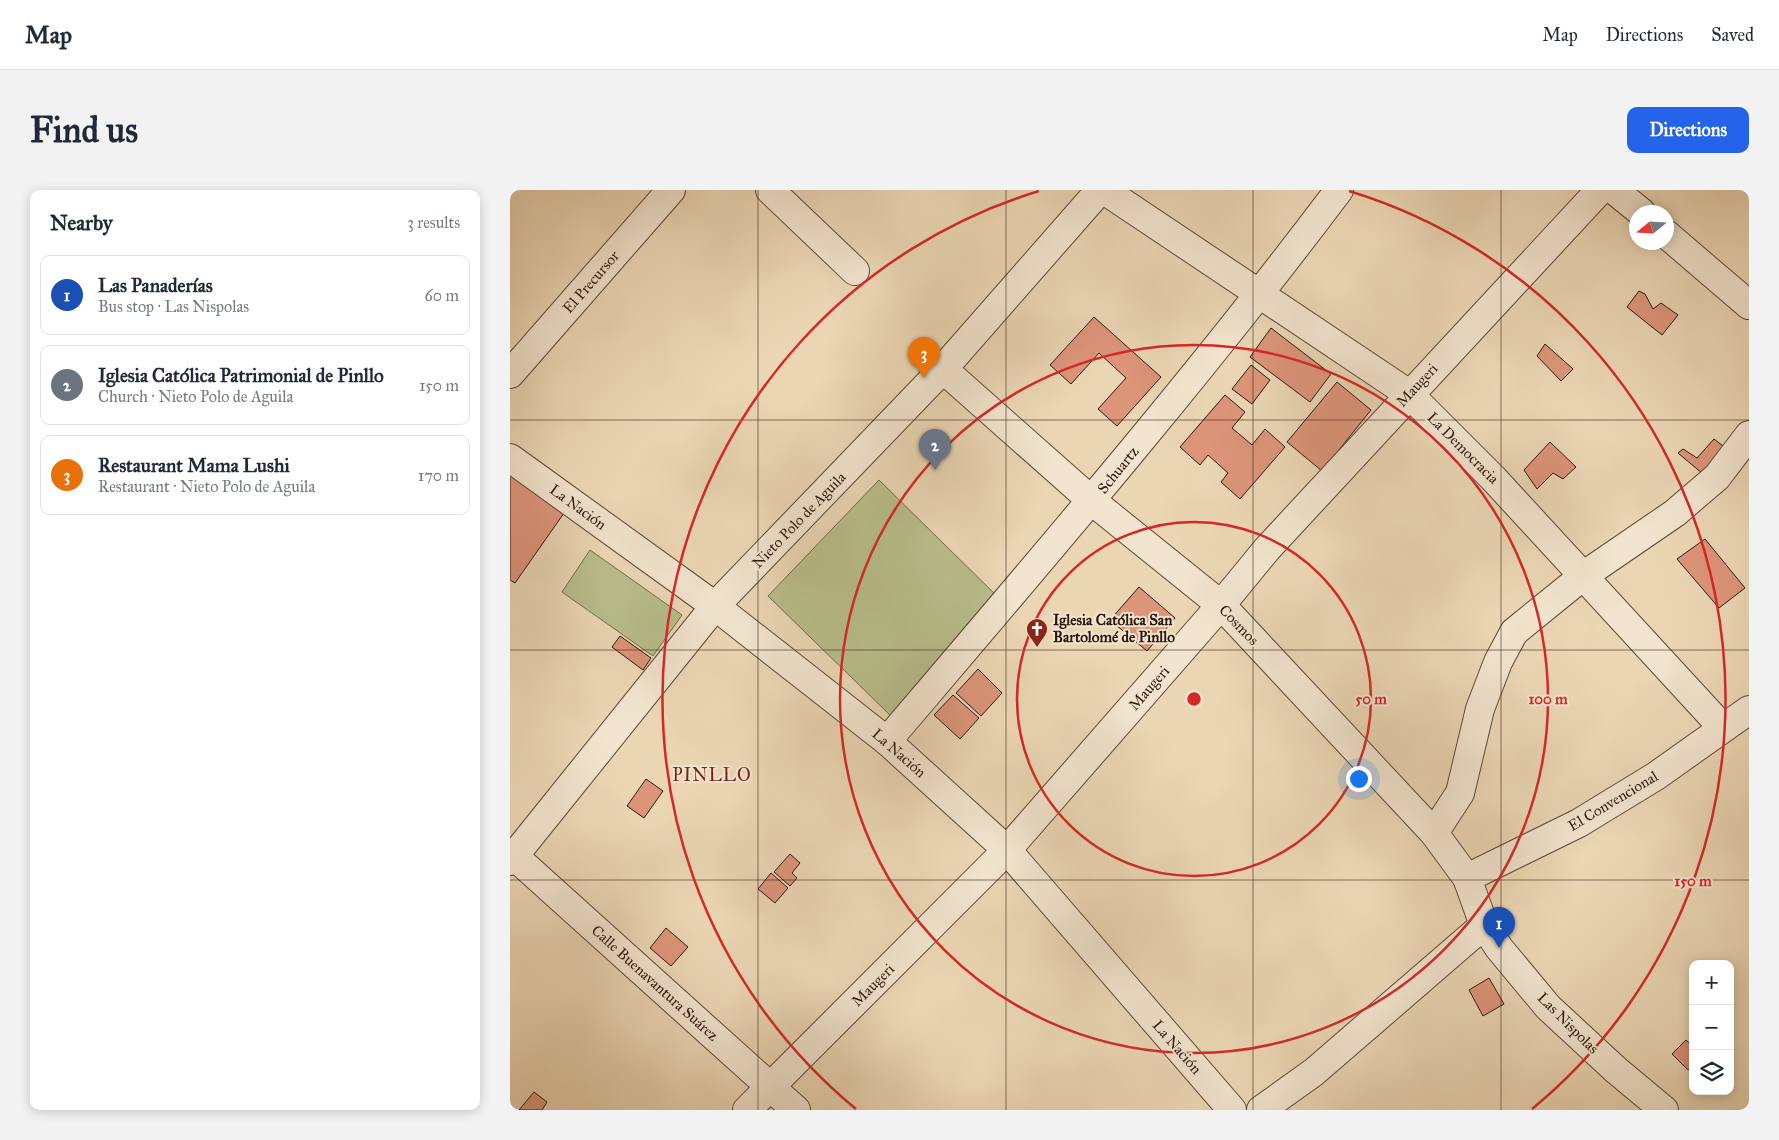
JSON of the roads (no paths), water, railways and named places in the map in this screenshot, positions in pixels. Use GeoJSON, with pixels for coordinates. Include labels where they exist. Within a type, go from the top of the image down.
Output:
{"type":"FeatureCollection","features":[{"type":"Feature","properties":{"kind":"street","name":"El Precursor"},"geometry":{"type":"LineString","coordinates":[[510,374],[671,190]]}},
{"type":"Feature","properties":{"kind":"street"},"geometry":{"type":"LineString","coordinates":[[770,190],[855,271]]}},
{"type":"Feature","properties":{"kind":"street","name":"Nieto Polo de Aguila"},"geometry":{"type":"LineString","coordinates":[[512,859],[715,606],[943,369],[1100,190]]}},
{"type":"Feature","properties":{"kind":"street","name":"La Democracia"},"geometry":{"type":"LineString","coordinates":[[1104,190],[1409,394],[1493,478],[1723,728]]}},
{"type":"Feature","properties":{"kind":"street","name":"Schuartz"},"geometry":{"type":"LineString","coordinates":[[886,741],[1092,501],[1262,294],[1339,190]]}},
{"type":"Feature","properties":{"kind":"street","name":"Maugeri"},"geometry":{"type":"LineString","coordinates":[[747,1110],[1007,850],[1222,605],[1267,549],[1600,190]]}},
{"type":"Feature","properties":{"kind":"street"},"geometry":{"type":"LineString","coordinates":[[1614,190],[1632,205]]}},
{"type":"Feature","properties":{"kind":"street"},"geometry":{"type":"LineString","coordinates":[[1674,241],[1749,305]]}},
{"type":"Feature","properties":{"kind":"street","name":"Cosmos"},"geometry":{"type":"LineString","coordinates":[[943,369],[1092,501],[1222,605],[1434,833],[1467,878],[1484,925]]}},
{"type":"Feature","properties":{"kind":"street"},"geometry":{"type":"LineString","coordinates":[[1434,833],[1460,793],[1480,709],[1498,662],[1514,632],[1583,576],[1675,513],[1717,477],[1749,435]]}},
{"type":"Feature","properties":{"kind":"street","name":"La Nación"},"geometry":{"type":"LineString","coordinates":[[510,458],[715,606],[886,741],[1007,850],[1232,1110]]}},
{"type":"Feature","properties":{"kind":"street","name":"El Convencional"},"geometry":{"type":"LineString","coordinates":[[1467,878],[1578,823],[1656,776],[1749,710]]}},
{"type":"Feature","properties":{"kind":"street","name":"Calle Buenavantura Suárez"},"geometry":{"type":"LineString","coordinates":[[512,859],[796,1110]]}},
{"type":"Feature","properties":{"kind":"street"},"geometry":{"type":"LineString","coordinates":[[1261,1110],[1314,1072],[1484,925]]}},
{"type":"Feature","properties":{"kind":"street","name":"Las Nispolas"},"geometry":{"type":"LineString","coordinates":[[1484,925],[1499,948],[1548,1007],[1664,1110]]}},
{"type":"Feature","properties":{"kind":"place","name":"Restaurant Mama Lushi"},"geometry":{"type":"Point","coordinates":[924,378]}},
{"type":"Feature","properties":{"kind":"place","name":"Iglesia Católica Patrimonial de Pinllo"},"geometry":{"type":"Point","coordinates":[935,470]}},
{"type":"Feature","properties":{"kind":"place","name":"Iglesia Católica San Bartolomé de Pinllo"},"geometry":{"type":"Point","coordinates":[1037,648]}},
{"type":"Feature","properties":{"kind":"place","name":"Las Panaderías"},"geometry":{"type":"Point","coordinates":[1499,948]}},
{"type":"Feature","properties":{"kind":"district","name":"PINLLO"},"geometry":{"type":"Point","coordinates":[712,775]}}]}
